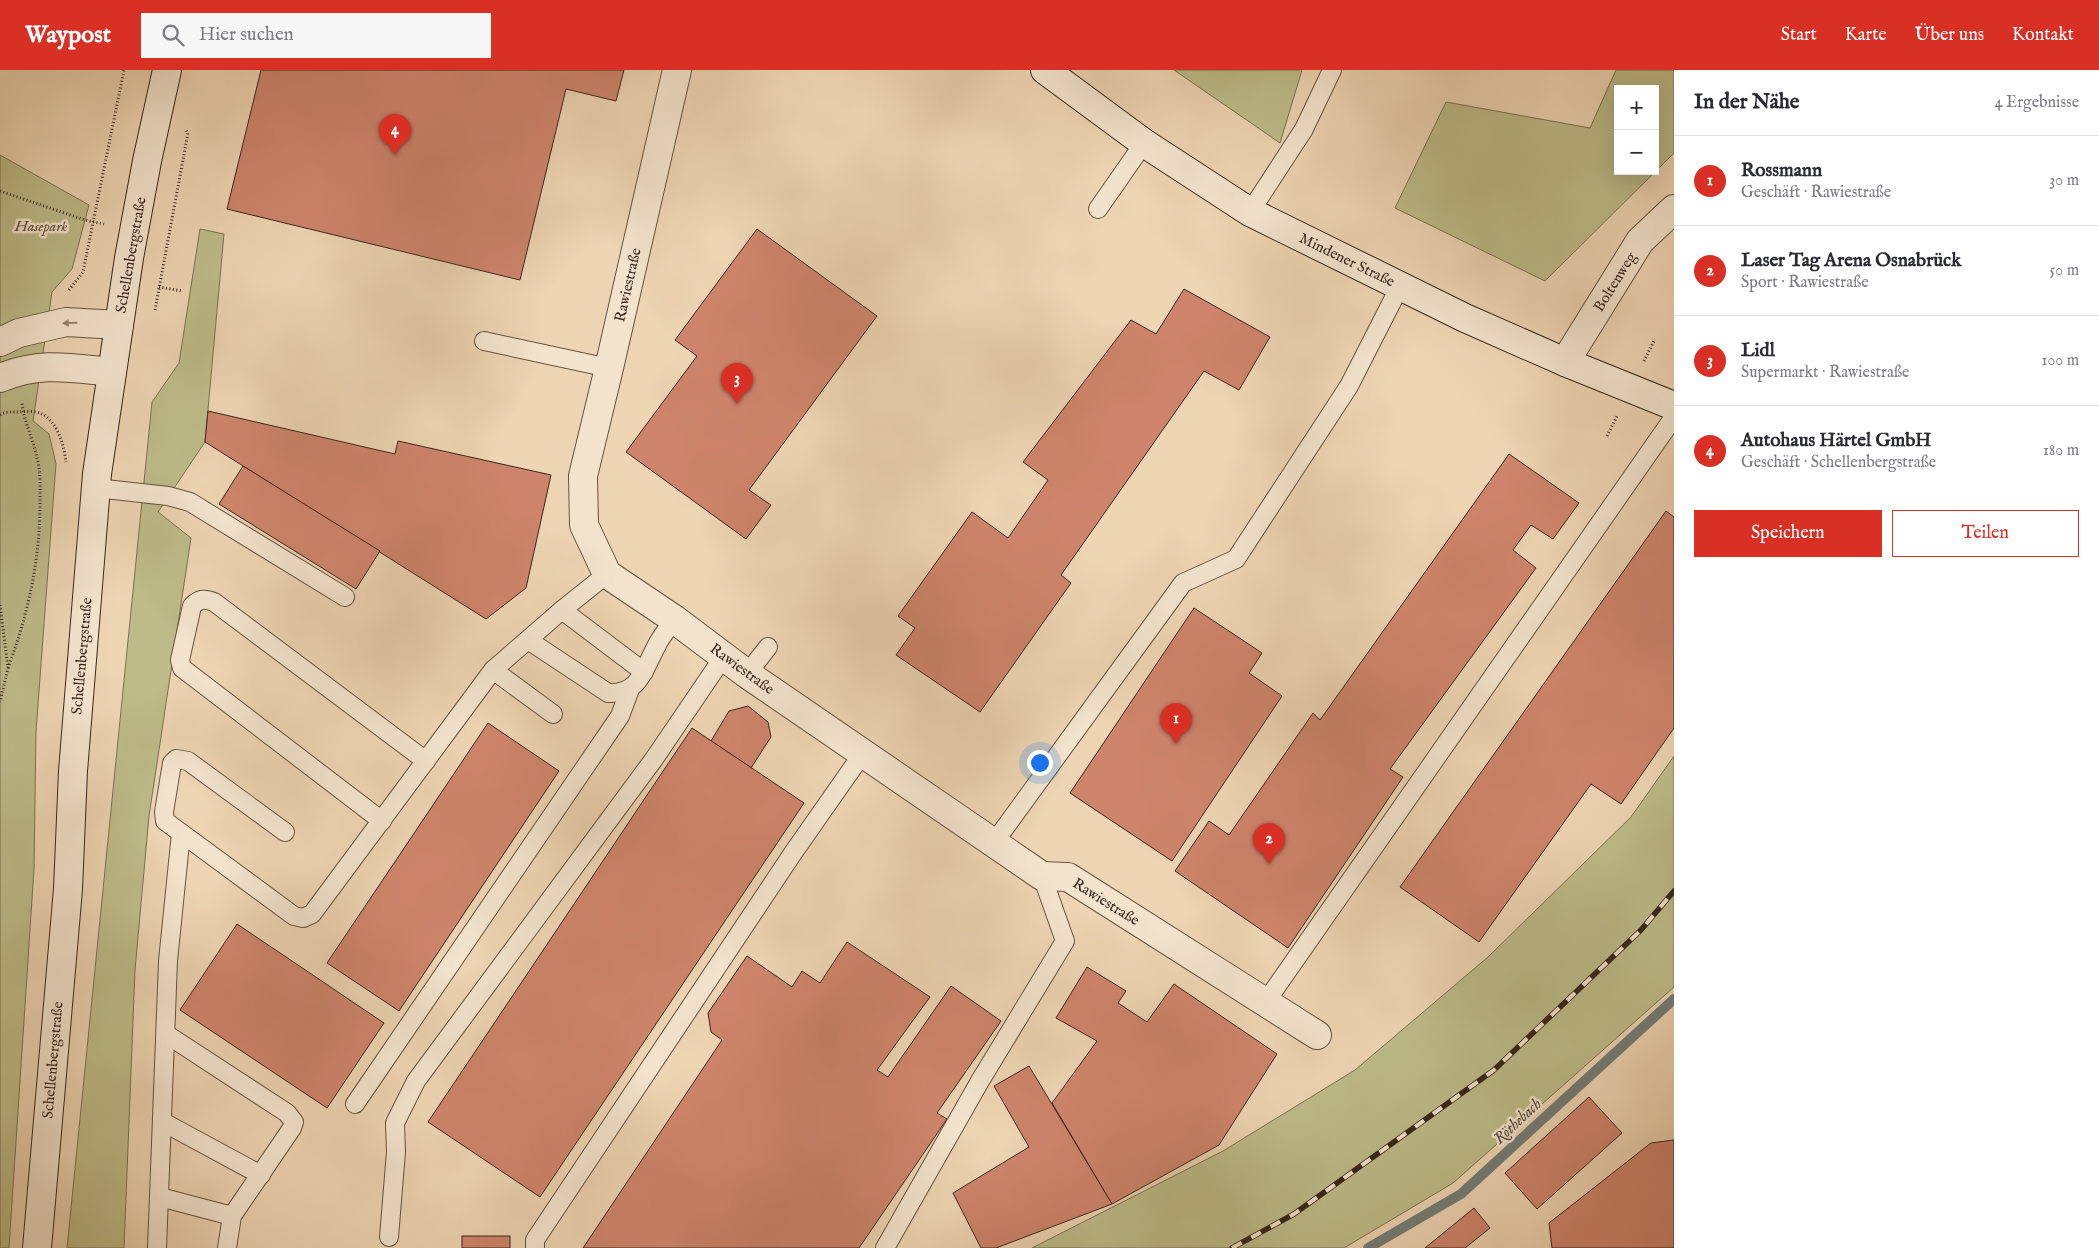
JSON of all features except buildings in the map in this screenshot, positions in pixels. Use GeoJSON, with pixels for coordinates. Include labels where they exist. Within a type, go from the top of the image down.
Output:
{"type":"FeatureCollection","features":[{"type":"Feature","properties":{"kind":"street","name":"Schellenbergstraße"},"geometry":{"type":"LineString","coordinates":[[37,1248],[68,889],[73,771],[96,488],[134,230],[167,70]]}},
{"type":"Feature","properties":{"kind":"street","name":"Rawiestraße"},"geometry":{"type":"LineString","coordinates":[[677,70],[583,476],[584,525],[607,574],[674,619],[747,674],[1042,876],[1068,878],[1317,1035]]}},
{"type":"Feature","properties":{"kind":"street","name":"Mindener Straße"},"geometry":{"type":"LineString","coordinates":[[1045,70],[1144,143],[1250,212],[1400,286],[1564,362],[1674,406]]}},
{"type":"Feature","properties":{"kind":"street","name":"Boltenweg"},"geometry":{"type":"LineString","coordinates":[[1564,362],[1640,241],[1674,209]]}},
{"type":"Feature","properties":{"kind":"street"},"geometry":{"type":"LineString","coordinates":[[0,342],[19,333],[66,322],[119,325]]}},
{"type":"Feature","properties":{"kind":"street"},"geometry":{"type":"LineString","coordinates":[[0,378],[32,367],[62,367],[112,372]]}},
{"type":"Feature","properties":{"kind":"lane"},"geometry":{"type":"LineString","coordinates":[[1250,212],[1304,128],[1332,70]]}},
{"type":"Feature","properties":{"kind":"lane"},"geometry":{"type":"LineString","coordinates":[[1098,209],[1144,143]]}},
{"type":"Feature","properties":{"kind":"lane"},"geometry":{"type":"LineString","coordinates":[[994,844],[1183,583],[1236,559],[1349,386],[1400,286]]}},
{"type":"Feature","properties":{"kind":"lane"},"geometry":{"type":"LineString","coordinates":[[484,341],[609,368]]}},
{"type":"Feature","properties":{"kind":"lane"},"geometry":{"type":"LineString","coordinates":[[1265,1003],[1674,417]]}},
{"type":"Feature","properties":{"kind":"lane"},"geometry":{"type":"LineString","coordinates":[[96,488],[168,496],[190,502],[345,597]]}},
{"type":"Feature","properties":{"kind":"lane"},"geometry":{"type":"LineString","coordinates":[[285,832],[188,761],[176,759],[172,763],[165,821],[294,916],[303,918],[312,914],[493,670],[607,574]]}},
{"type":"Feature","properties":{"kind":"lane"},"geometry":{"type":"LineString","coordinates":[[382,821],[182,668],[180,660],[192,606],[197,601],[206,599],[214,602],[426,761]]}},
{"type":"Feature","properties":{"kind":"lane"},"geometry":{"type":"LineString","coordinates":[[562,610],[644,672]]}},
{"type":"Feature","properties":{"kind":"lane"},"geometry":{"type":"LineString","coordinates":[[355,1104],[620,716],[630,689],[644,672],[657,644],[674,619]]}},
{"type":"Feature","properties":{"kind":"lane"},"geometry":{"type":"LineString","coordinates":[[528,640],[608,693],[621,694],[630,689]]}},
{"type":"Feature","properties":{"kind":"lane"},"geometry":{"type":"LineString","coordinates":[[747,674],[768,648]]}},
{"type":"Feature","properties":{"kind":"lane"},"geometry":{"type":"LineString","coordinates":[[389,1237],[396,1152],[395,1123],[416,1081],[654,759],[724,656]]}},
{"type":"Feature","properties":{"kind":"lane"},"geometry":{"type":"LineString","coordinates":[[493,670],[553,714]]}},
{"type":"Feature","properties":{"kind":"lane"},"geometry":{"type":"LineString","coordinates":[[536,1248],[535,1240],[793,853],[863,754]]}},
{"type":"Feature","properties":{"kind":"lane"},"geometry":{"type":"LineString","coordinates":[[157,1248],[168,960],[181,833]]}},
{"type":"Feature","properties":{"kind":"lane"},"geometry":{"type":"LineString","coordinates":[[885,1248],[975,1089],[1065,941],[1042,876]]}},
{"type":"Feature","properties":{"kind":"lane"},"geometry":{"type":"LineString","coordinates":[[166,1034],[291,1117],[294,1122],[292,1128],[232,1216],[227,1248]]}},
{"type":"Feature","properties":{"kind":"lane"},"geometry":{"type":"LineString","coordinates":[[163,1122],[260,1175]]}},
{"type":"Feature","properties":{"kind":"lane"},"geometry":{"type":"LineString","coordinates":[[160,1196],[232,1216]]}},
{"type":"Feature","properties":{"kind":"path"},"geometry":{"type":"LineString","coordinates":[[71,289],[83,272],[124,70]]}},
{"type":"Feature","properties":{"kind":"path"},"geometry":{"type":"LineString","coordinates":[[182,291],[159,287],[188,133]]}},
{"type":"Feature","properties":{"kind":"path"},"geometry":{"type":"LineString","coordinates":[[0,191],[93,222],[134,230]]}},
{"type":"Feature","properties":{"kind":"path"},"geometry":{"type":"LineString","coordinates":[[0,415],[5,412],[42,414],[56,427],[60,435]]}},
{"type":"Feature","properties":{"kind":"path"},"geometry":{"type":"LineString","coordinates":[[0,702],[8,668],[22,631],[33,586],[40,528],[40,481],[37,457],[23,412]]}},
{"type":"Feature","properties":{"kind":"path"},"geometry":{"type":"LineString","coordinates":[[0,605],[8,668]]}},
{"type":"Feature","properties":{"kind":"green space"},"geometry":{"type":"Polygon","coordinates":[[[1174,70],[1302,70],[1280,143],[1174,70]]]}},
{"type":"Feature","properties":{"kind":"green space"},"geometry":{"type":"Polygon","coordinates":[[[1616,70],[1674,70],[1674,153],[1659,168],[1659,85],[1614,85],[1614,175],[1652,175],[1545,281],[1395,208],[1446,102],[1590,128],[1616,70]]]}},
{"type":"Feature","properties":{"kind":"green space","name":"Hasepark"},"geometry":{"type":"Polygon","coordinates":[[[0,155],[89,205],[72,269],[52,292],[33,421],[49,434],[56,464],[36,731],[34,869],[9,1248],[0,1248],[0,155]]]}},
{"type":"Feature","properties":{"kind":"green space"},"geometry":{"type":"Polygon","coordinates":[[[200,229],[224,234],[205,442],[158,512],[191,538],[149,816],[135,970],[124,1248],[67,1248],[152,402],[179,363],[200,229]]]}},
{"type":"Feature","properties":{"kind":"green space"},"geometry":{"type":"Polygon","coordinates":[[[1674,756],[1674,987],[1453,1183],[1344,1248],[1032,1248],[1223,1151],[1355,1070],[1488,957],[1631,817],[1674,756]]]}},
{"type":"Feature","properties":{"kind":"waterway","name":"Röthebach"},"geometry":{"type":"LineString","coordinates":[[1368,1248],[1461,1194],[1674,999]]}},
{"type":"Feature","properties":{"kind":"railway"},"geometry":{"type":"LineString","coordinates":[[1232,1248],[1294,1214],[1494,1070],[1641,930],[1674,891]]}},
{"type":"Feature","properties":{"kind":"place","name":"Autohaus Härtel GmbH"},"geometry":{"type":"Point","coordinates":[395,155]}},
{"type":"Feature","properties":{"kind":"place","name":"Lidl"},"geometry":{"type":"Point","coordinates":[737,404]}},
{"type":"Feature","properties":{"kind":"place","name":"Rossmann"},"geometry":{"type":"Point","coordinates":[1176,744]}},
{"type":"Feature","properties":{"kind":"place","name":"Laser Tag Arena Osnabrück"},"geometry":{"type":"Point","coordinates":[1269,864]}}]}
